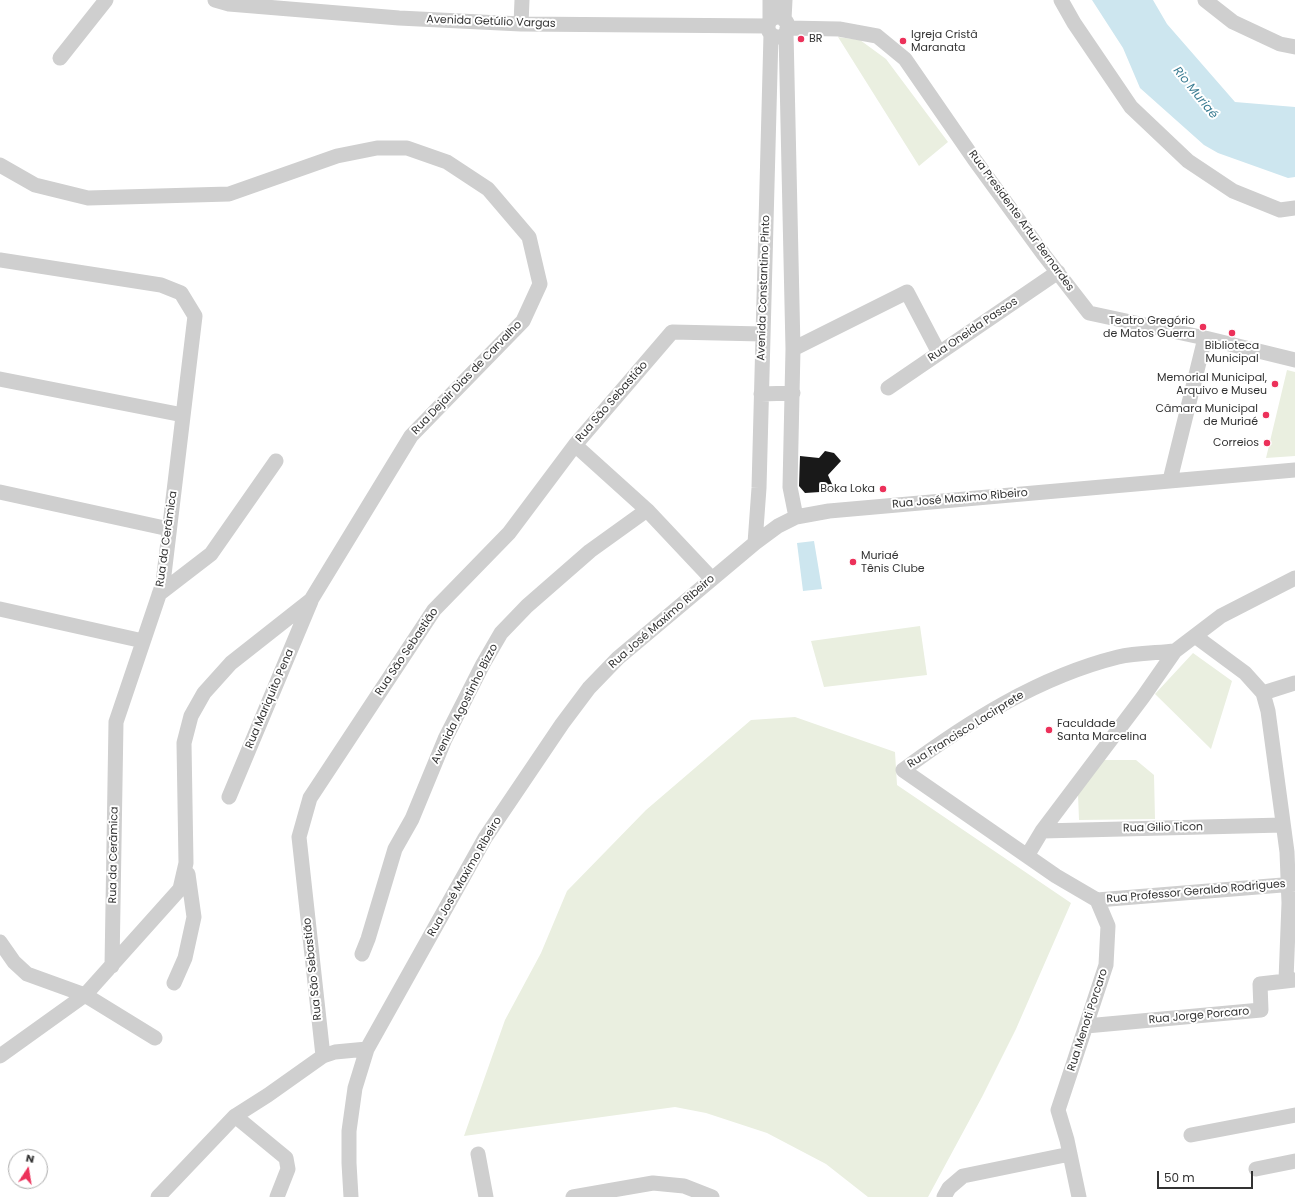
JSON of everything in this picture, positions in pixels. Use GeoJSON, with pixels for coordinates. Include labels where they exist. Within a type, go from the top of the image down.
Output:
{"type":"FeatureCollection","features":[{"type":"Feature","properties":{"kind":"street"},"geometry":{"type":"LineString","coordinates":[[60,58],[106,0]]}},
{"type":"Feature","properties":{"kind":"street","name":"Avenida Getúlio Vargas"},"geometry":{"type":"LineString","coordinates":[[215,0],[229,4],[392,17],[521,24],[778,27]]}},
{"type":"Feature","properties":{"kind":"street"},"geometry":{"type":"LineString","coordinates":[[521,24],[522,0]]}},
{"type":"Feature","properties":{"kind":"street","name":"Avenida Constantino Pinto"},"geometry":{"type":"LineString","coordinates":[[770,0],[787,54],[793,349],[790,487],[796,517]]}},
{"type":"Feature","properties":{"kind":"street","name":"Avenida Constantino Pinto"},"geometry":{"type":"LineString","coordinates":[[754,543],[759,488],[771,55],[786,0]]}},
{"type":"Feature","properties":{"kind":"street"},"geometry":{"type":"LineString","coordinates":[[1062,0],[1074,23],[1131,106],[1188,161],[1233,191],[1280,210],[1295,208]]}},
{"type":"Feature","properties":{"kind":"street"},"geometry":{"type":"LineString","coordinates":[[1205,0],[1233,22],[1280,44],[1295,47]]}},
{"type":"Feature","properties":{"kind":"street","name":"Rua Presidente Artur Bernardes"},"geometry":{"type":"LineString","coordinates":[[778,27],[839,29],[877,36],[906,59],[974,159],[1089,313],[1205,338],[1295,360]]}},
{"type":"Feature","properties":{"kind":"street"},"geometry":{"type":"LineString","coordinates":[[771,55],[774,51],[778,50],[783,50],[787,54]]}},
{"type":"Feature","properties":{"kind":"street","name":"Rua Dejair Dias de Carvalho"},"geometry":{"type":"LineString","coordinates":[[0,165],[35,185],[88,198],[229,194],[337,156],[377,148],[406,148],[446,162],[488,189],[529,237],[540,284],[523,321],[411,436],[311,600],[232,663],[204,693],[191,716],[184,743],[186,863],[180,889],[85,995],[0,1056]]}},
{"type":"Feature","properties":{"kind":"street","name":"Rua da Cerâmica"},"geometry":{"type":"LineString","coordinates":[[0,260],[161,285],[181,293],[195,316],[163,583],[116,722],[112,966]]}},
{"type":"Feature","properties":{"kind":"street","name":"Rua Oneida Passos"},"geometry":{"type":"LineString","coordinates":[[888,388],[1058,272]]}},
{"type":"Feature","properties":{"kind":"street"},"geometry":{"type":"LineString","coordinates":[[793,349],[906,292],[939,353]]}},
{"type":"Feature","properties":{"kind":"street","name":"Rua São Sebastião"},"geometry":{"type":"LineString","coordinates":[[323,1056],[299,837],[310,798],[434,610],[509,533],[575,445],[672,332],[763,334]]}},
{"type":"Feature","properties":{"kind":"street"},"geometry":{"type":"LineString","coordinates":[[1170,480],[1205,338]]}},
{"type":"Feature","properties":{"kind":"street"},"geometry":{"type":"LineString","coordinates":[[0,379],[183,415]]}},
{"type":"Feature","properties":{"kind":"street"},"geometry":{"type":"LineString","coordinates":[[761,394],[793,393]]}},
{"type":"Feature","properties":{"kind":"street"},"geometry":{"type":"LineString","coordinates":[[575,445],[647,510],[712,579]]}},
{"type":"Feature","properties":{"kind":"street"},"geometry":{"type":"LineString","coordinates":[[159,594],[211,554],[276,461]]}},
{"type":"Feature","properties":{"kind":"street","name":"Rua José Maximo Ribeiro"},"geometry":{"type":"LineString","coordinates":[[351,1197],[349,1131],[355,1088],[368,1049],[485,838],[562,724],[590,688],[618,658],[754,543],[778,526],[796,517],[829,511],[1295,470]]}},
{"type":"Feature","properties":{"kind":"street"},"geometry":{"type":"LineString","coordinates":[[0,492],[169,528]]}},
{"type":"Feature","properties":{"kind":"street","name":"Avenida Agostinho Bizzo"},"geometry":{"type":"LineString","coordinates":[[362,954],[396,849],[412,819],[445,738],[483,664],[502,633],[527,606],[584,556],[647,510]]}},
{"type":"Feature","properties":{"kind":"street"},"geometry":{"type":"LineString","coordinates":[[1097,900],[1056,876],[1027,856],[1042,831],[1143,697],[1175,651],[1221,616],[1295,578]]}},
{"type":"Feature","properties":{"kind":"street","name":"Rua Mariquito Pena"},"geometry":{"type":"LineString","coordinates":[[229,797],[311,600]]}},
{"type":"Feature","properties":{"kind":"street"},"geometry":{"type":"LineString","coordinates":[[0,610],[143,641]]}},
{"type":"Feature","properties":{"kind":"street"},"geometry":{"type":"LineString","coordinates":[[1195,636],[1246,673],[1263,693],[1268,711],[1288,831],[1287,852],[1291,884],[1289,903],[1290,980]]}},
{"type":"Feature","properties":{"kind":"street","name":"Rua Francisco Lacirprete"},"geometry":{"type":"LineString","coordinates":[[1027,856],[902,770],[930,750],[1015,697],[1074,671],[1119,657],[1175,651]]}},
{"type":"Feature","properties":{"kind":"street"},"geometry":{"type":"LineString","coordinates":[[1263,693],[1295,683]]}},
{"type":"Feature","properties":{"kind":"street","name":"Rua Gilio Ticon"},"geometry":{"type":"LineString","coordinates":[[1042,831],[1288,831]]}},
{"type":"Feature","properties":{"kind":"street"},"geometry":{"type":"LineString","coordinates":[[174,982],[185,958],[194,917],[186,863]]}},
{"type":"Feature","properties":{"kind":"street","name":"Rua Professor Geraldo Rodrigues"},"geometry":{"type":"LineString","coordinates":[[1097,900],[1291,884]]}},
{"type":"Feature","properties":{"kind":"street","name":"Rua Menoti Porcaro"},"geometry":{"type":"LineString","coordinates":[[1079,1197],[1070,1154],[1058,1110],[1106,965],[1108,926],[1097,900]]}},
{"type":"Feature","properties":{"kind":"street"},"geometry":{"type":"LineString","coordinates":[[0,942],[14,962],[27,974],[85,995],[155,1038]]}},
{"type":"Feature","properties":{"kind":"street","name":"Rua Jorge Porcaro"},"geometry":{"type":"LineString","coordinates":[[1086,1026],[1261,1010],[1260,984],[1290,980]]}},
{"type":"Feature","properties":{"kind":"street"},"geometry":{"type":"LineString","coordinates":[[158,1197],[235,1116],[268,1095],[323,1056],[334,1052],[368,1049]]}},
{"type":"Feature","properties":{"kind":"street"},"geometry":{"type":"LineString","coordinates":[[1191,1135],[1295,1115]]}},
{"type":"Feature","properties":{"kind":"street"},"geometry":{"type":"LineString","coordinates":[[235,1116],[286,1158],[288,1169],[277,1197]]}},
{"type":"Feature","properties":{"kind":"street"},"geometry":{"type":"LineString","coordinates":[[478,1154],[486,1197]]}},
{"type":"Feature","properties":{"kind":"street"},"geometry":{"type":"LineString","coordinates":[[944,1197],[949,1188],[963,1176],[1070,1154]]}},
{"type":"Feature","properties":{"kind":"street"},"geometry":{"type":"LineString","coordinates":[[1256,1169],[1295,1161]]}},
{"type":"Feature","properties":{"kind":"street"},"geometry":{"type":"LineString","coordinates":[[573,1197],[625,1193],[653,1183],[684,1186],[712,1197]]}},
{"type":"Feature","properties":{"kind":"shaded area"},"geometry":{"type":"Polygon","coordinates":[[[838,37],[860,40],[886,59],[948,142],[919,166],[838,37]]]}},
{"type":"Feature","properties":{"kind":"shaded area"},"geometry":{"type":"Polygon","coordinates":[[[1287,370],[1295,372],[1295,456],[1266,458],[1287,370]]]}},
{"type":"Feature","properties":{"kind":"shaded area"},"geometry":{"type":"Polygon","coordinates":[[[920,626],[927,675],[824,687],[811,641],[920,626]]]}},
{"type":"Feature","properties":{"kind":"shaded area"},"geometry":{"type":"Polygon","coordinates":[[[1193,653],[1232,681],[1211,749],[1155,694],[1193,653]]]}},
{"type":"Feature","properties":{"kind":"shaded area"},"geometry":{"type":"Polygon","coordinates":[[[795,717],[895,752],[897,785],[1071,903],[1016,1029],[982,1097],[928,1197],[868,1197],[826,1164],[767,1133],[706,1113],[675,1107],[464,1136],[505,1020],[541,953],[567,891],[646,810],[751,720],[795,717]]]}},
{"type":"Feature","properties":{"kind":"shaded area"},"geometry":{"type":"Polygon","coordinates":[[[1103,760],[1136,760],[1154,775],[1155,819],[1079,820],[1078,794],[1103,760]]]}},
{"type":"Feature","properties":{"kind":"water","name":"Rio Muriaé"},"geometry":{"type":"Polygon","coordinates":[[[1092,0],[1153,0],[1167,24],[1235,102],[1295,107],[1295,177],[1288,178],[1218,153],[1204,145],[1140,88],[1123,48],[1092,0]]]}},
{"type":"Feature","properties":{"kind":"water"},"geometry":{"type":"Polygon","coordinates":[[[814,541],[822,589],[803,591],[797,543],[814,541]]]}},
{"type":"Feature","properties":{"kind":"building"},"geometry":{"type":"Polygon","coordinates":[[[825,451],[834,453],[841,461],[828,475],[835,491],[805,493],[799,486],[800,456],[819,458],[825,451]]]}},
{"type":"Feature","properties":{"kind":"place","name":"BR"},"geometry":{"type":"Point","coordinates":[801,39]}},
{"type":"Feature","properties":{"kind":"place","name":"Igreja Cristâ Maranata"},"geometry":{"type":"Point","coordinates":[903,41]}},
{"type":"Feature","properties":{"kind":"place","name":"Teatro Gregório de Matos Guerra"},"geometry":{"type":"Point","coordinates":[1203,327]}},
{"type":"Feature","properties":{"kind":"place","name":"Biblioteca Municipal"},"geometry":{"type":"Point","coordinates":[1232,333]}},
{"type":"Feature","properties":{"kind":"place","name":"Memorial Municipal, Arquivo e Museu"},"geometry":{"type":"Point","coordinates":[1275,384]}},
{"type":"Feature","properties":{"kind":"place","name":"Câmara Municipal de Muriaé"},"geometry":{"type":"Point","coordinates":[1266,415]}},
{"type":"Feature","properties":{"kind":"place","name":"Correios"},"geometry":{"type":"Point","coordinates":[1267,443]}},
{"type":"Feature","properties":{"kind":"place","name":"Boka Loka"},"geometry":{"type":"Point","coordinates":[883,489]}},
{"type":"Feature","properties":{"kind":"place","name":"Muriaé Tênis Clube"},"geometry":{"type":"Point","coordinates":[853,562]}},
{"type":"Feature","properties":{"kind":"place","name":"Faculdade Santa Marcelina"},"geometry":{"type":"Point","coordinates":[1049,730]}}]}
